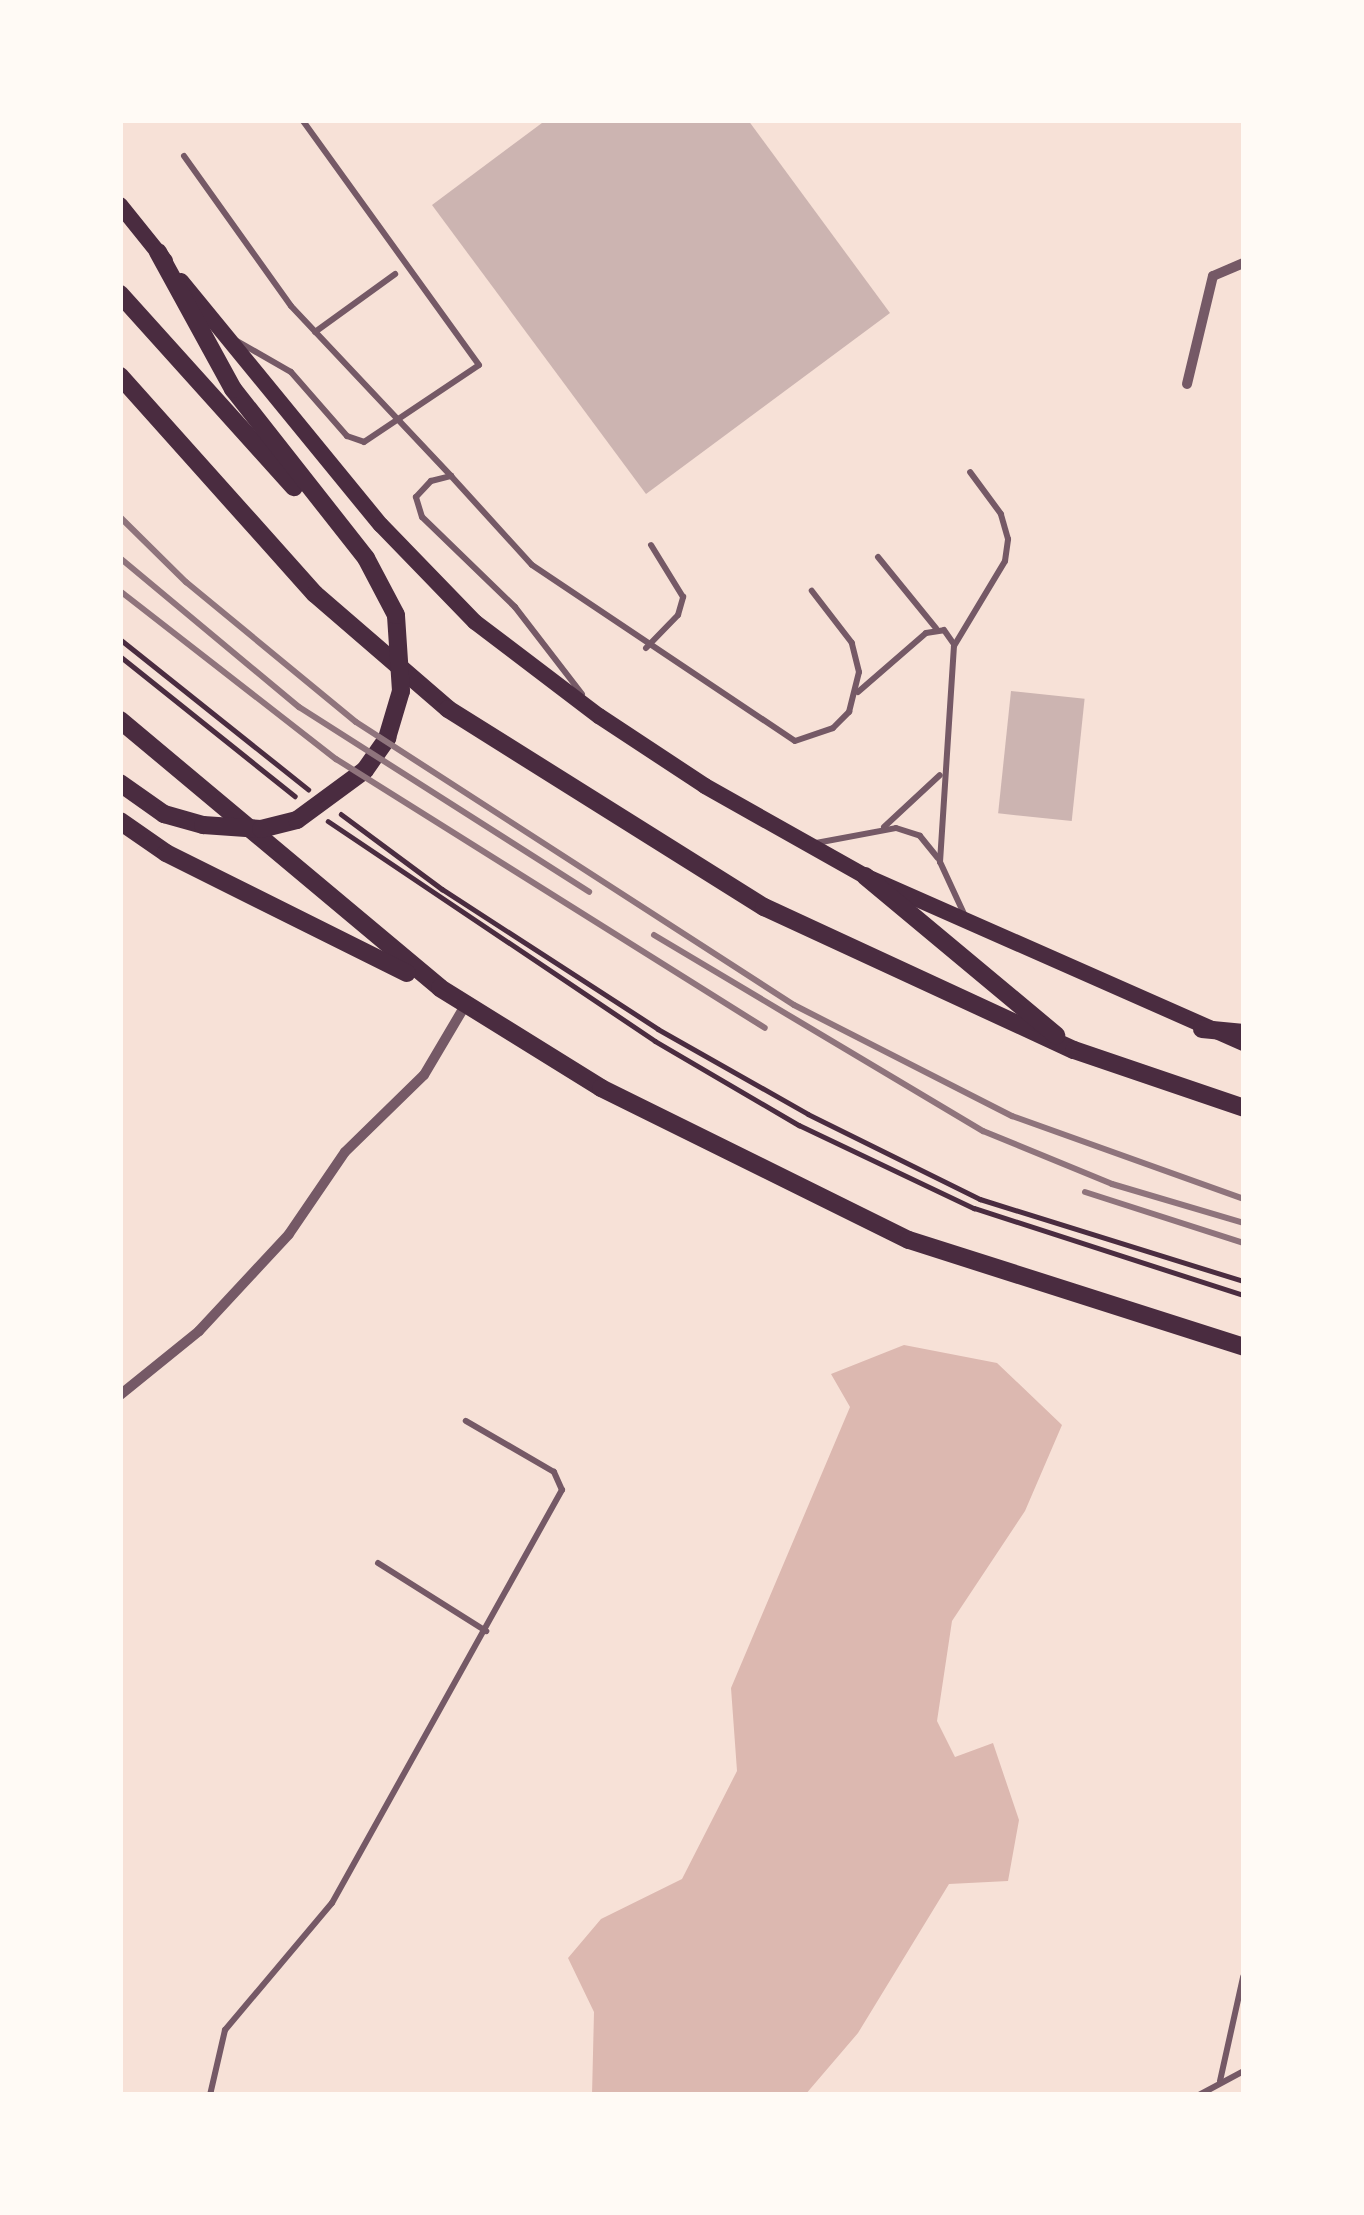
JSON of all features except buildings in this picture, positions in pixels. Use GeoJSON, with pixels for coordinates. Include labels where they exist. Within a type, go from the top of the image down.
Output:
{"type":"FeatureCollection","features":[{"type":"Feature","properties":{"kind":"main road"},"geometry":{"type":"LineString","coordinates":[[120,205],[320,456],[475,622],[599,716],[865,876],[1202,1029],[1244,1043]]}},
{"type":"Feature","properties":{"kind":"main road"},"geometry":{"type":"LineString","coordinates":[[158,252],[212,357],[339,528]]}},
{"type":"Feature","properties":{"kind":"main road"},"geometry":{"type":"LineString","coordinates":[[120,294],[367,558],[396,615],[400,691],[387,738],[338,796],[298,820],[224,829],[164,814],[120,783]]}},
{"type":"Feature","properties":{"kind":"main road"},"geometry":{"type":"LineString","coordinates":[[120,376],[315,594],[448,709],[764,907],[1074,1050],[1244,1108]]}},
{"type":"Feature","properties":{"kind":"main road"},"geometry":{"type":"LineString","coordinates":[[120,720],[440,988]]}},
{"type":"Feature","properties":{"kind":"main road"},"geometry":{"type":"LineString","coordinates":[[120,821],[206,873],[440,988],[601,1088],[909,1240],[1244,1347]]}},
{"type":"Feature","properties":{"kind":"main road"},"geometry":{"type":"LineString","coordinates":[[865,876],[1074,1050]]}},
{"type":"Feature","properties":{"kind":"main road"},"geometry":{"type":"LineString","coordinates":[[1202,1029],[1244,1033]]}},
{"type":"Feature","properties":{"kind":"street"},"geometry":{"type":"LineString","coordinates":[[1187,384],[1214,276],[1244,263]]}},
{"type":"Feature","properties":{"kind":"street"},"geometry":{"type":"LineString","coordinates":[[120,1395],[199,1331],[289,1234],[345,1152],[424,1075],[466,1004]]}},
{"type":"Feature","properties":{"kind":"lane"},"geometry":{"type":"LineString","coordinates":[[220,332],[291,372],[354,440],[373,440],[476,370],[477,354],[302,120]]}},
{"type":"Feature","properties":{"kind":"lane"},"geometry":{"type":"LineString","coordinates":[[184,156],[314,332],[404,421],[512,544],[646,648],[795,741],[833,728],[856,693],[936,628]]}},
{"type":"Feature","properties":{"kind":"lane"},"geometry":{"type":"LineString","coordinates":[[314,332],[395,274]]}},
{"type":"Feature","properties":{"kind":"lane"},"geometry":{"type":"LineString","coordinates":[[940,862],[942,773],[954,646],[1004,561],[1008,539],[1001,514],[970,472]]}},
{"type":"Feature","properties":{"kind":"lane"},"geometry":{"type":"LineString","coordinates":[[451,476],[422,488],[422,517],[515,607],[599,716]]}},
{"type":"Feature","properties":{"kind":"lane"},"geometry":{"type":"LineString","coordinates":[[646,648],[678,616],[683,597],[651,545]]}},
{"type":"Feature","properties":{"kind":"lane"},"geometry":{"type":"LineString","coordinates":[[878,557],[954,646]]}},
{"type":"Feature","properties":{"kind":"lane"},"geometry":{"type":"LineString","coordinates":[[812,591],[859,656],[856,693]]}},
{"type":"Feature","properties":{"kind":"lane"},"geometry":{"type":"LineString","coordinates":[[881,829],[942,773]]}},
{"type":"Feature","properties":{"kind":"lane"},"geometry":{"type":"LineString","coordinates":[[806,844],[881,829],[920,836],[940,862],[973,927]]}},
{"type":"Feature","properties":{"kind":"lane"},"geometry":{"type":"LineString","coordinates":[[210,2095],[225,2030],[332,1903],[486,1631],[562,1484],[466,1421]]}},
{"type":"Feature","properties":{"kind":"lane"},"geometry":{"type":"LineString","coordinates":[[378,1563],[486,1631]]}},
{"type":"Feature","properties":{"kind":"lane"},"geometry":{"type":"LineString","coordinates":[[1220,2081],[1243,1977]]}},
{"type":"Feature","properties":{"kind":"lane"},"geometry":{"type":"LineString","coordinates":[[1199,2095],[1244,2071]]}},
{"type":"Feature","properties":{"kind":"path"},"geometry":{"type":"LineString","coordinates":[[120,639],[442,889],[714,1061],[980,1199],[1244,1281]]}},
{"type":"Feature","properties":{"kind":"path"},"geometry":{"type":"LineString","coordinates":[[120,656],[297,797]]}},
{"type":"Feature","properties":{"kind":"path"},"geometry":{"type":"LineString","coordinates":[[314,811],[655,1041],[799,1125],[974,1208],[1244,1295]]}},
{"type":"Feature","properties":{"kind":"shaded area"},"geometry":{"type":"Polygon","coordinates":[[[904,1345],[997,1363],[1062,1425],[1025,1511],[952,1621],[937,1721],[955,1757],[993,1743],[1019,1820],[1008,1881],[949,1884],[858,2033],[805,2095],[592,2095],[594,2012],[568,1958],[601,1919],[682,1879],[737,1771],[731,1688],[850,1407],[831,1374],[904,1345]]]}},
{"type":"Feature","properties":{"kind":"railway"},"geometry":{"type":"LineString","coordinates":[[120,517],[186,582],[356,722],[794,1005],[1012,1116],[1244,1199]]}},
{"type":"Feature","properties":{"kind":"railway"},"geometry":{"type":"LineString","coordinates":[[120,558],[299,707],[589,892]]}},
{"type":"Feature","properties":{"kind":"railway"},"geometry":{"type":"LineString","coordinates":[[120,591],[336,759],[765,1028]]}},
{"type":"Feature","properties":{"kind":"railway"},"geometry":{"type":"LineString","coordinates":[[654,935],[983,1131],[1112,1184],[1244,1223]]}},
{"type":"Feature","properties":{"kind":"railway"},"geometry":{"type":"LineString","coordinates":[[1085,1192],[1244,1243]]}}]}
